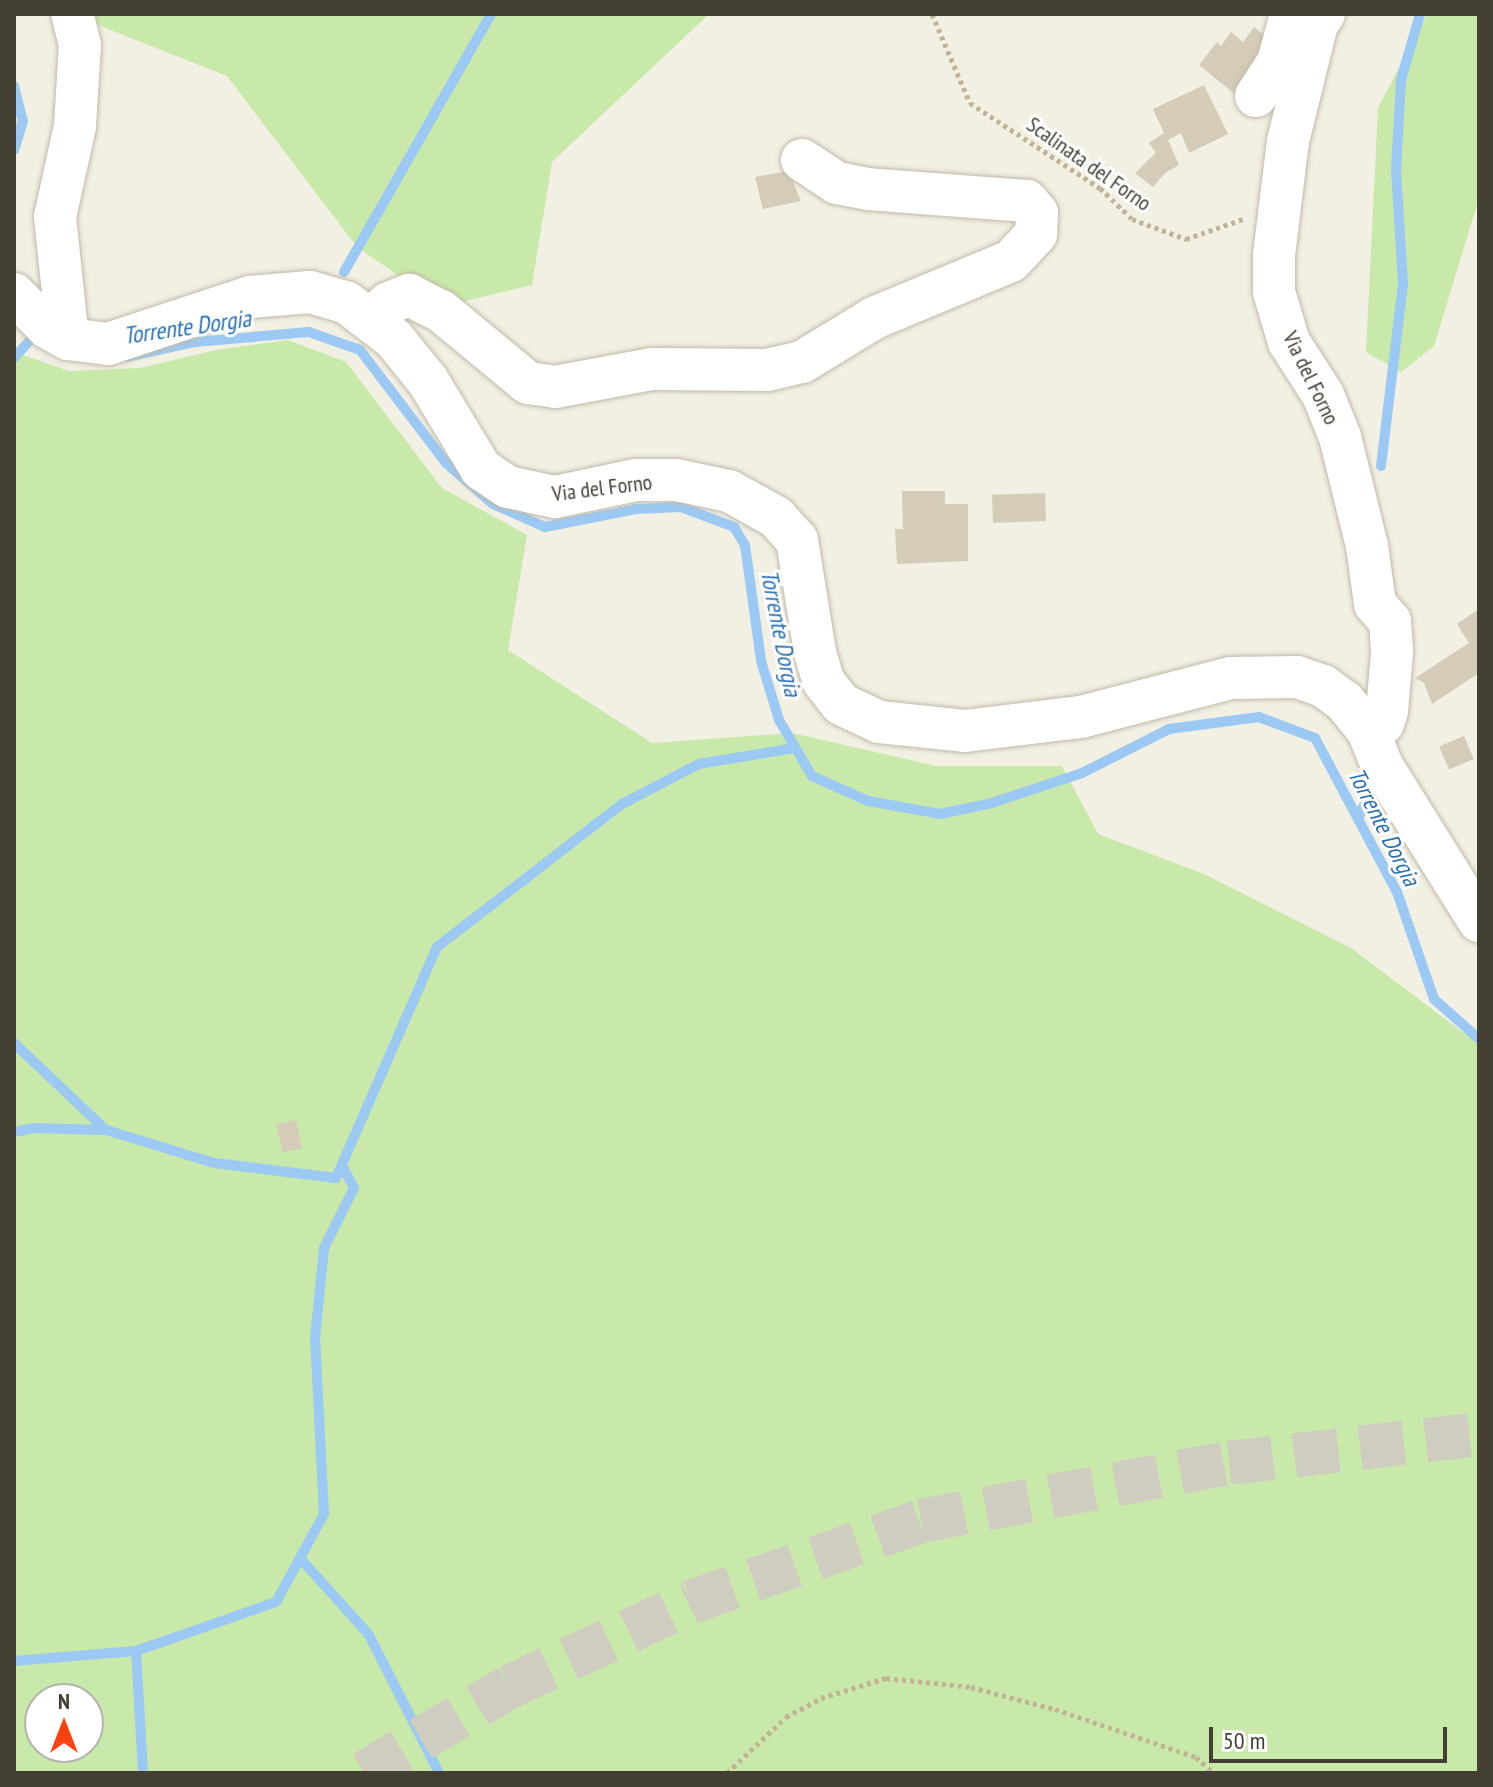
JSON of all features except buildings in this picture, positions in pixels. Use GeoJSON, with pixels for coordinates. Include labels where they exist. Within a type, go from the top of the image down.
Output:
{"type":"FeatureCollection","features":[{"type":"Feature","properties":{"kind":"street"},"geometry":{"type":"LineString","coordinates":[[68,339],[55,217],[75,126],[80,45],[72,14]]}},
{"type":"Feature","properties":{"kind":"street"},"geometry":{"type":"LineString","coordinates":[[1256,96],[1278,62],[1291,14]]}},
{"type":"Feature","properties":{"kind":"street","name":"Via del Forno"},"geometry":{"type":"LineString","coordinates":[[1324,14],[1317,24],[1288,141],[1274,292],[1289,342],[1323,395],[1340,437],[1367,546],[1375,604],[1390,621],[1392,652],[1387,711],[1383,723],[1368,731]]}},
{"type":"Feature","properties":{"kind":"street"},"geometry":{"type":"LineString","coordinates":[[371,319],[389,303],[409,295],[441,311],[528,383],[555,387],[652,369],[767,370],[802,362],[874,318],[1011,261],[1036,234],[1037,213],[1027,201],[852,186],[837,183],[802,160]]}},
{"type":"Feature","properties":{"kind":"street","name":"Via del Forno"},"geometry":{"type":"LineString","coordinates":[[14,294],[48,328],[68,339],[108,344],[250,297],[310,292],[346,302],[394,339],[428,381],[481,469],[508,487],[555,497],[636,480],[676,480],[729,491],[776,517],[797,540],[815,653],[824,682],[841,704],[879,722],[965,731],[1081,717],[1231,678],[1297,677],[1323,686],[1344,701],[1368,731],[1382,766],[1479,921]]}},
{"type":"Feature","properties":{"kind":"path","name":"Scalinata del Forno"},"geometry":{"type":"LineString","coordinates":[[932,14],[970,103],[1100,188],[1132,219],[1186,239],[1259,214],[1281,198]]}},
{"type":"Feature","properties":{"kind":"path"},"geometry":{"type":"LineString","coordinates":[[14,121],[14,128]]}},
{"type":"Feature","properties":{"kind":"path"},"geometry":{"type":"LineString","coordinates":[[727,1773],[786,1717],[821,1698],[886,1678],[971,1687],[1055,1709],[1196,1757],[1214,1773]]}},
{"type":"Feature","properties":{"kind":"green space"},"geometry":{"type":"Polygon","coordinates":[[[70,14],[709,14],[552,162],[532,285],[443,306],[357,247],[227,76],[70,14]]]}},
{"type":"Feature","properties":{"kind":"green space"},"geometry":{"type":"Polygon","coordinates":[[[1427,14],[1479,14],[1479,198],[1434,346],[1401,372],[1366,352],[1378,108],[1427,14]]]}},
{"type":"Feature","properties":{"kind":"green space"},"geometry":{"type":"Polygon","coordinates":[[[288,340],[346,362],[442,488],[527,535],[508,650],[652,743],[792,733],[936,766],[1062,766],[1098,834],[1204,874],[1351,948],[1465,1034],[1479,1036],[1479,1773],[14,1773],[14,352],[69,371],[140,368],[216,350],[288,340]]]}},
{"type":"Feature","properties":{"kind":"waterway"},"geometry":{"type":"LineString","coordinates":[[344,272],[491,14]]}},
{"type":"Feature","properties":{"kind":"waterway"},"geometry":{"type":"LineString","coordinates":[[1381,466],[1403,284],[1396,170],[1401,80],[1420,14]]}},
{"type":"Feature","properties":{"kind":"waterway"},"geometry":{"type":"LineString","coordinates":[[14,86],[23,121],[14,150]]}},
{"type":"Feature","properties":{"kind":"waterway","name":"Torrente Dorgia"},"geometry":{"type":"LineString","coordinates":[[126,357],[195,342],[309,332],[360,350],[446,463],[493,504],[545,527],[637,509],[681,507],[734,527],[745,545],[761,661],[779,720],[812,776],[868,801],[940,814],[992,803],[1082,773],[1169,729],[1259,717],[1315,738],[1397,892],[1434,999],[1479,1039]]}},
{"type":"Feature","properties":{"kind":"waterway"},"geometry":{"type":"LineString","coordinates":[[14,358],[31,339]]}},
{"type":"Feature","properties":{"kind":"waterway"},"geometry":{"type":"LineString","coordinates":[[14,1132],[34,1128],[106,1130],[214,1163],[336,1178],[437,947],[622,804],[699,764],[795,748]]}},
{"type":"Feature","properties":{"kind":"waterway"},"geometry":{"type":"LineString","coordinates":[[1358,819],[1374,782]]}},
{"type":"Feature","properties":{"kind":"waterway"},"geometry":{"type":"LineString","coordinates":[[14,1043],[106,1130]]}},
{"type":"Feature","properties":{"kind":"waterway"},"geometry":{"type":"LineString","coordinates":[[14,1661],[136,1651],[276,1602],[324,1514],[315,1338],[324,1248],[354,1188],[342,1165]]}},
{"type":"Feature","properties":{"kind":"waterway"},"geometry":{"type":"LineString","coordinates":[[300,1558],[369,1635],[439,1773]]}},
{"type":"Feature","properties":{"kind":"waterway"},"geometry":{"type":"LineString","coordinates":[[136,1651],[143,1773]]}},
{"type":"Feature","properties":{"kind":"tunnel"},"geometry":{"type":"LineString","coordinates":[[364,1773],[509,1687],[691,1602],[921,1521],[1229,1463],[1479,1434]]}}]}
